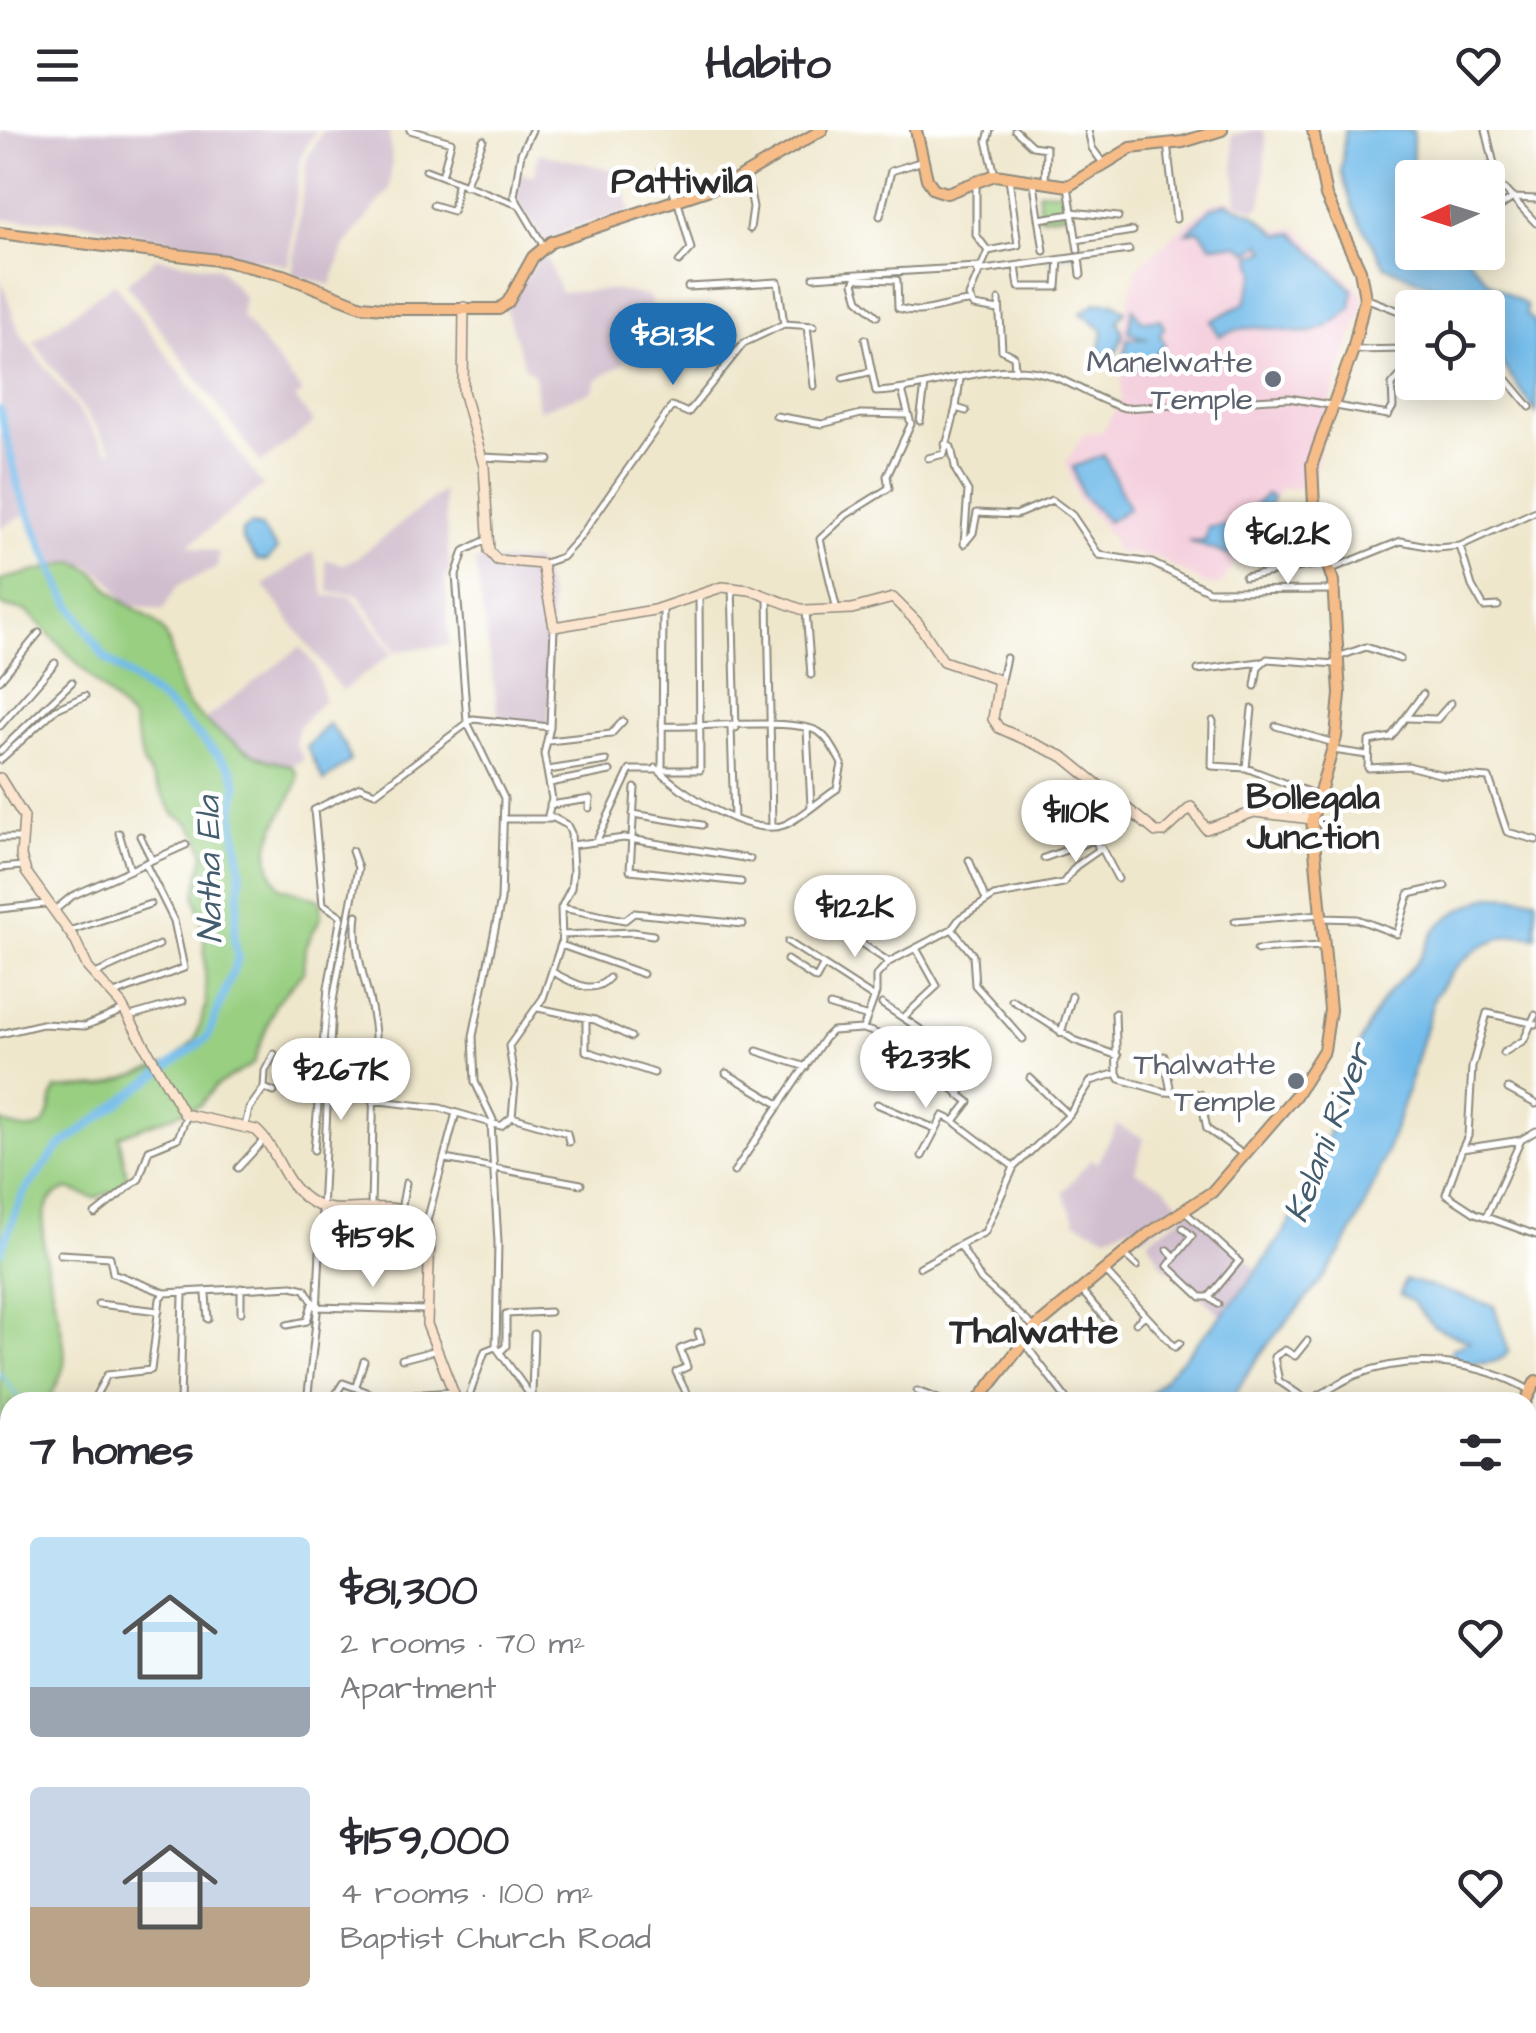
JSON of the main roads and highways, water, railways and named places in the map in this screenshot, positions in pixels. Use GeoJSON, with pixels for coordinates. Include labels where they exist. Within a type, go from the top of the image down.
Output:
{"type":"FeatureCollection","features":[{"type":"Feature","properties":{"kind":"main road"},"geometry":{"type":"LineString","coordinates":[[916,130],[930,184],[940,191],[996,175],[1039,185],[1068,186],[1131,148],[1221,130]]}},
{"type":"Feature","properties":{"kind":"main road"},"geometry":{"type":"LineString","coordinates":[[984,1392],[1034,1328],[1124,1254],[1212,1192],[1310,1076],[1324,1050],[1330,1010],[1312,819],[1316,795],[1334,747],[1340,694],[1333,590],[1315,527],[1312,464],[1366,298],[1360,270],[1326,196],[1313,130]]}},
{"type":"Feature","properties":{"kind":"main road"},"geometry":{"type":"LineString","coordinates":[[0,233],[226,260],[374,308],[495,310],[504,306],[528,263],[544,246],[575,231],[678,202],[746,173],[818,131]]}},
{"type":"Feature","properties":{"kind":"water"},"geometry":{"type":"Polygon","coordinates":[[[1345,130],[1413,130],[1413,160],[1395,160],[1395,270],[1478,270],[1502,290],[1441,290],[1385,266],[1354,211],[1341,172],[1345,130]]]}},
{"type":"Feature","properties":{"kind":"water"},"geometry":{"type":"Polygon","coordinates":[[[1227,203],[1254,214],[1280,235],[1294,233],[1353,290],[1351,308],[1334,323],[1318,330],[1240,329],[1219,336],[1211,321],[1245,303],[1256,272],[1251,256],[1266,251],[1261,243],[1250,253],[1239,245],[1211,245],[1199,230],[1187,233],[1211,208],[1227,203]]]}},
{"type":"Feature","properties":{"kind":"water"},"geometry":{"type":"Polygon","coordinates":[[[1505,292],[1526,305],[1526,315],[1536,323],[1536,413],[1505,368],[1505,292]]]}},
{"type":"Feature","properties":{"kind":"water"},"geometry":{"type":"Polygon","coordinates":[[[1096,303],[1114,303],[1125,311],[1118,321],[1123,334],[1116,355],[1099,354],[1103,330],[1081,313],[1096,303]]]}},
{"type":"Feature","properties":{"kind":"water"},"geometry":{"type":"Polygon","coordinates":[[[1133,308],[1142,321],[1160,319],[1164,328],[1160,335],[1165,344],[1143,369],[1123,368],[1127,339],[1148,339],[1128,333],[1133,308]]]}},
{"type":"Feature","properties":{"kind":"water"},"geometry":{"type":"Polygon","coordinates":[[[1104,455],[1129,508],[1108,522],[1082,495],[1073,467],[1104,455]]]}},
{"type":"Feature","properties":{"kind":"water"},"geometry":{"type":"Polygon","coordinates":[[[1267,494],[1273,498],[1234,557],[1188,541],[1205,541],[1208,527],[1233,525],[1267,494]]]}},
{"type":"Feature","properties":{"kind":"water"},"geometry":{"type":"Polygon","coordinates":[[[250,525],[261,527],[277,550],[267,561],[257,560],[242,539],[242,531],[250,525]]]}},
{"type":"Feature","properties":{"kind":"water"},"geometry":{"type":"Polygon","coordinates":[[[329,724],[345,745],[350,761],[324,781],[307,747],[329,724]]]}},
{"type":"Feature","properties":{"kind":"water"},"geometry":{"type":"Polygon","coordinates":[[[1491,896],[1536,898],[1536,937],[1504,937],[1476,950],[1453,971],[1434,998],[1383,1161],[1342,1250],[1256,1360],[1237,1392],[1151,1392],[1242,1290],[1278,1241],[1318,1163],[1366,1029],[1384,998],[1419,959],[1439,925],[1491,896]]]}},
{"type":"Feature","properties":{"kind":"water"},"geometry":{"type":"Polygon","coordinates":[[[1405,1279],[1494,1306],[1509,1352],[1493,1362],[1461,1363],[1450,1355],[1452,1349],[1469,1341],[1433,1326],[1412,1301],[1400,1295],[1405,1279]]]}},
{"type":"Feature","properties":{"kind":"waterway"},"geometry":{"type":"LineString","coordinates":[[1047,258],[1075,253]]}},
{"type":"Feature","properties":{"kind":"waterway","name":"Natha Ela"},"geometry":{"type":"LineString","coordinates":[[0,410],[19,489],[43,547],[65,595],[104,657],[170,707],[232,769],[237,785],[233,810],[241,871],[234,938],[238,958],[207,1038],[58,1148],[23,1194],[0,1252]]}},
{"type":"Feature","properties":{"kind":"waterway"},"geometry":{"type":"LineString","coordinates":[[0,1373],[14,1392]]}},
{"type":"Feature","properties":{"kind":"place","name":"Manelwatte Temple"},"geometry":{"type":"Point","coordinates":[1273,379]}},
{"type":"Feature","properties":{"kind":"place","name":"Thalwatte Temple"},"geometry":{"type":"Point","coordinates":[1296,1081]}},
{"type":"Feature","properties":{"kind":"district","name":"Pattiwila"},"geometry":{"type":"Point","coordinates":[682,180]}},
{"type":"Feature","properties":{"kind":"district","name":"Bollegala Junction"},"geometry":{"type":"Point","coordinates":[1313,816]}},
{"type":"Feature","properties":{"kind":"district","name":"Thalwatte"},"geometry":{"type":"Point","coordinates":[1034,1330]}},
{"type":"Feature","properties":{"kind":"water label","name":"Kelani River"},"geometry":{"type":"Point","coordinates":[1327,1133]}}]}
